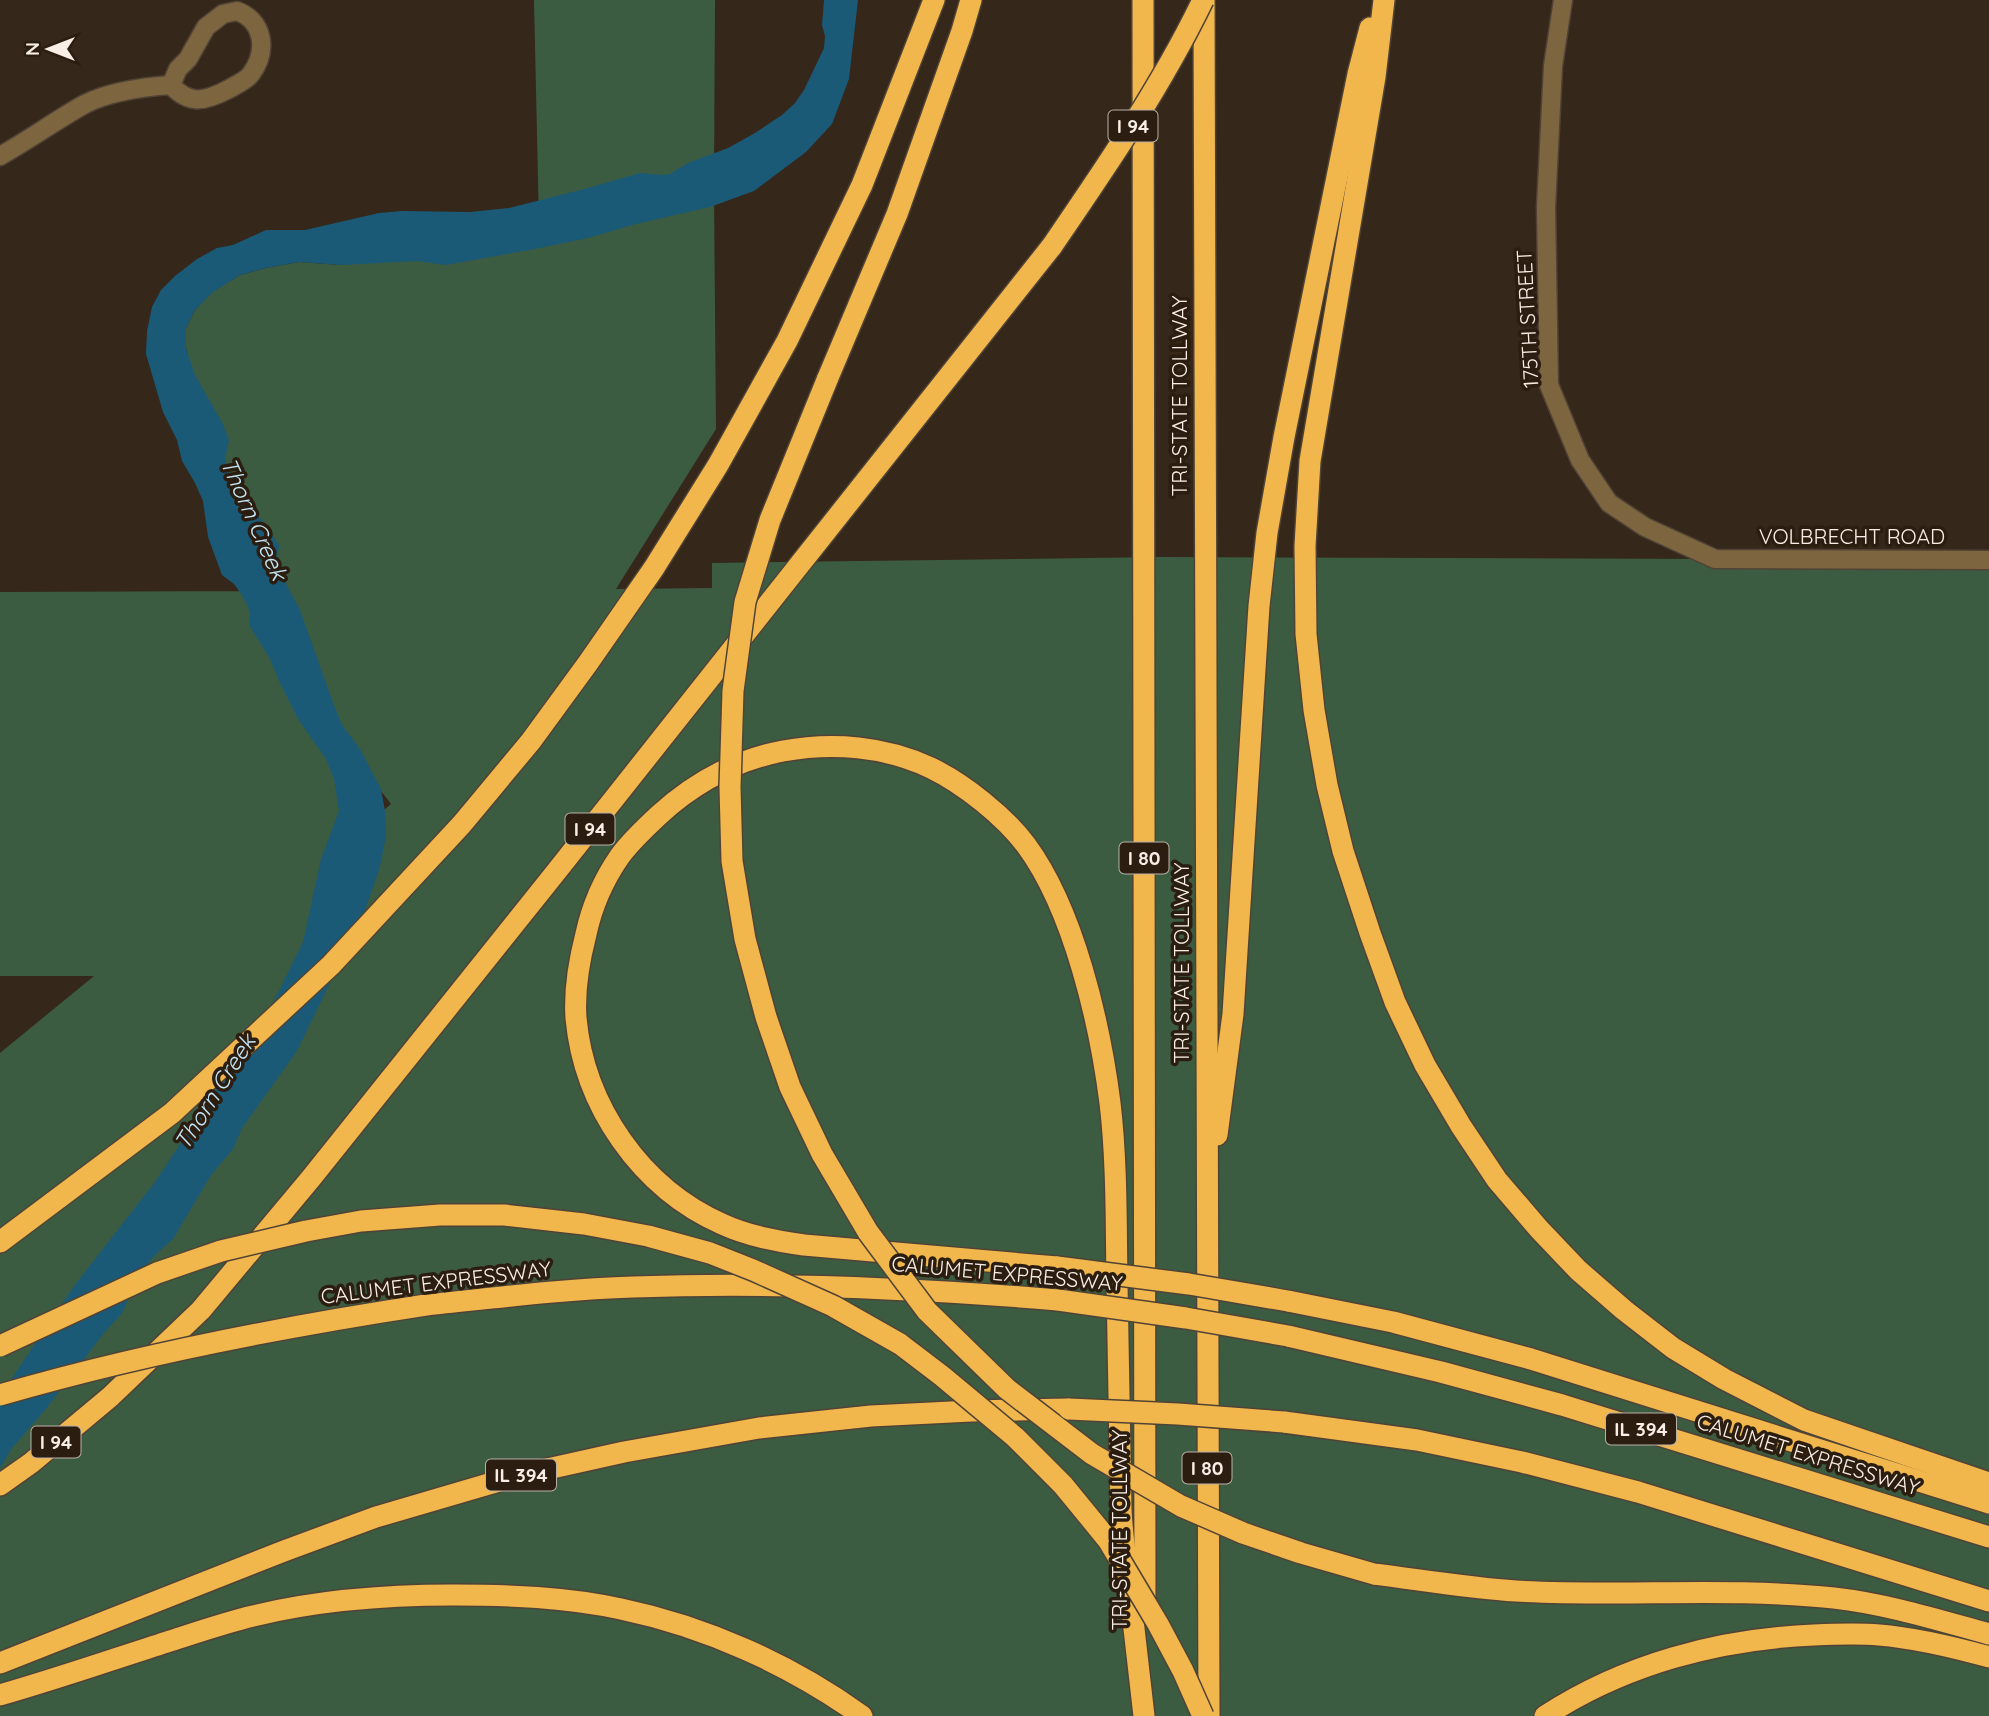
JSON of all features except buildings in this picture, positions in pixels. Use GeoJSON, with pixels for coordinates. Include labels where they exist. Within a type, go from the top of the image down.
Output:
{"type":"FeatureCollection","features":[{"type":"Feature","properties":{"kind":"highway"},"geometry":{"type":"LineString","coordinates":[[0,1241],[172,1113],[331,965],[462,824],[531,741],[654,568],[718,465],[787,341],[851,208],[934,0]]}},
{"type":"Feature","properties":{"kind":"highway"},"geometry":{"type":"LineString","coordinates":[[971,0],[897,214],[770,520],[745,602],[733,691],[730,787],[732,861],[745,939],[766,1017],[790,1087],[822,1154],[868,1232],[927,1311],[1007,1389],[1092,1454],[1181,1506],[1255,1537],[1374,1574],[1451,1585],[1517,1591],[1756,1593],[1836,1598],[1914,1613],[1989,1634]]}},
{"type":"Feature","properties":{"kind":"highway"},"geometry":{"type":"LineString","coordinates":[[1128,0],[1143,169]]}},
{"type":"Feature","properties":{"kind":"highway","name":"TRI-STATE TOLLWAY"},"geometry":{"type":"LineString","coordinates":[[1143,0],[1144,1716]]}},
{"type":"Feature","properties":{"kind":"highway","name":"TRI-STATE TOLLWAY"},"geometry":{"type":"LineString","coordinates":[[1203,0],[1209,1716]]}},
{"type":"Feature","properties":{"kind":"highway","name":"I 94"},"geometry":{"type":"LineString","coordinates":[[0,1485],[31,1463],[110,1397],[201,1310],[312,1177],[1052,246],[1128,134],[1203,0]]}},
{"type":"Feature","properties":{"kind":"highway"},"geometry":{"type":"LineString","coordinates":[[1206,1220],[1233,1014],[1259,606],[1267,533],[1358,74],[1377,0]]}},
{"type":"Feature","properties":{"kind":"highway"},"geometry":{"type":"LineString","coordinates":[[1384,0],[1375,76],[1310,461],[1305,546],[1307,634],[1314,710],[1327,785],[1347,863],[1395,1002],[1425,1065],[1497,1180],[1578,1270],[1624,1310],[1673,1348],[1724,1379],[1804,1420],[1989,1483]]}},
{"type":"Feature","properties":{"kind":"highway"},"geometry":{"type":"LineString","coordinates":[[1144,1716],[1121,1516],[1116,1219],[1111,1107],[1103,1055],[1083,972],[1065,919],[1045,875],[1024,843],[991,809],[932,769],[878,751],[825,746],[771,753],[746,761],[715,775],[668,806],[620,856],[603,885],[590,917],[576,986],[580,1042],[588,1073],[610,1121],[631,1153],[650,1175],[672,1194],[719,1223],[746,1234],[804,1245],[1057,1267],[1189,1284],[1393,1322],[1531,1359],[1989,1503]]}},
{"type":"Feature","properties":{"kind":"highway"},"geometry":{"type":"LineString","coordinates":[[0,1346],[157,1273],[221,1251],[361,1221],[440,1214],[504,1215],[584,1224],[649,1236],[709,1253],[833,1306],[900,1344],[1015,1437],[1063,1485],[1108,1540],[1158,1624],[1203,1716]]}},
{"type":"Feature","properties":{"kind":"highway","name":"CALUMET EXPRESSWAY"},"geometry":{"type":"LineString","coordinates":[[0,1395],[190,1347],[312,1323],[426,1305],[630,1287],[744,1284],[957,1291],[1058,1300],[1186,1318],[1288,1336],[1441,1372],[1562,1405],[1989,1537]]}},
{"type":"Feature","properties":{"kind":"highway","name":"IL 394"},"geometry":{"type":"LineString","coordinates":[[0,1663],[363,1522],[516,1476],[624,1452],[759,1427],[871,1416],[971,1411],[1069,1409],[1178,1414],[1284,1422],[1418,1440],[1522,1462],[1638,1492],[1989,1601]]}},
{"type":"Feature","properties":{"kind":"highway"},"geometry":{"type":"LineString","coordinates":[[0,1695],[222,1624],[281,1609],[397,1595],[513,1595],[621,1609],[706,1633],[780,1666],[862,1716]]}},
{"type":"Feature","properties":{"kind":"highway"},"geometry":{"type":"LineString","coordinates":[[1545,1716],[1619,1677],[1659,1662],[1695,1651],[1781,1636],[1877,1635],[1938,1643],[1989,1657]]}},
{"type":"Feature","properties":{"kind":"street","name":"175TH STREET"},"geometry":{"type":"LineString","coordinates":[[1563,0],[1553,66],[1546,207],[1549,385],[1580,460],[1609,502],[1645,527],[1715,559]]}},
{"type":"Feature","properties":{"kind":"street"},"geometry":{"type":"LineString","coordinates":[[237,11],[249,16],[259,28],[259,60],[250,76],[213,98],[196,100],[180,95],[171,85],[178,69],[188,59],[206,27],[223,15],[237,11]]}},
{"type":"Feature","properties":{"kind":"street"},"geometry":{"type":"LineString","coordinates":[[0,156],[86,104],[112,94],[171,85]]}},
{"type":"Feature","properties":{"kind":"street","name":"VOLBRECHT ROAD"},"geometry":{"type":"LineString","coordinates":[[1715,559],[1989,560]]}},
{"type":"Feature","properties":{"kind":"green space"},"geometry":{"type":"Polygon","coordinates":[[[534,0],[715,0],[714,174],[539,224],[534,0]]]}},
{"type":"Feature","properties":{"kind":"green space"},"geometry":{"type":"Polygon","coordinates":[[[714,194],[716,429],[616,589],[712,588],[712,563],[1162,557],[1989,560],[1989,1716],[0,1716],[0,1053],[94,976],[0,976],[0,592],[271,591],[348,810],[332,854],[391,804],[329,723],[201,412],[183,334],[195,310],[212,292],[240,275],[266,268],[299,262],[341,265],[714,194]]]}},
{"type":"Feature","properties":{"kind":"water","name":"Thorn Creek"},"geometry":{"type":"Polygon","coordinates":[[[824,0],[858,0],[849,79],[832,124],[806,152],[754,191],[710,207],[588,238],[446,265],[417,261],[341,265],[299,262],[266,268],[240,275],[213,292],[195,310],[186,328],[186,348],[195,375],[229,440],[225,459],[229,473],[279,545],[277,563],[300,610],[342,725],[360,749],[381,789],[386,837],[379,870],[364,913],[297,1051],[242,1128],[233,1149],[211,1175],[173,1239],[143,1269],[122,1313],[12,1448],[0,1468],[0,1396],[74,1286],[155,1182],[272,1005],[303,942],[321,859],[339,811],[334,779],[326,759],[298,719],[269,657],[249,625],[250,615],[242,595],[234,584],[222,575],[208,537],[203,501],[182,461],[177,440],[163,412],[146,354],[152,307],[161,290],[197,259],[217,248],[233,245],[266,230],[305,230],[379,213],[470,212],[509,208],[640,173],[670,174],[755,133],[795,103],[824,48],[824,0]]]}}]}
